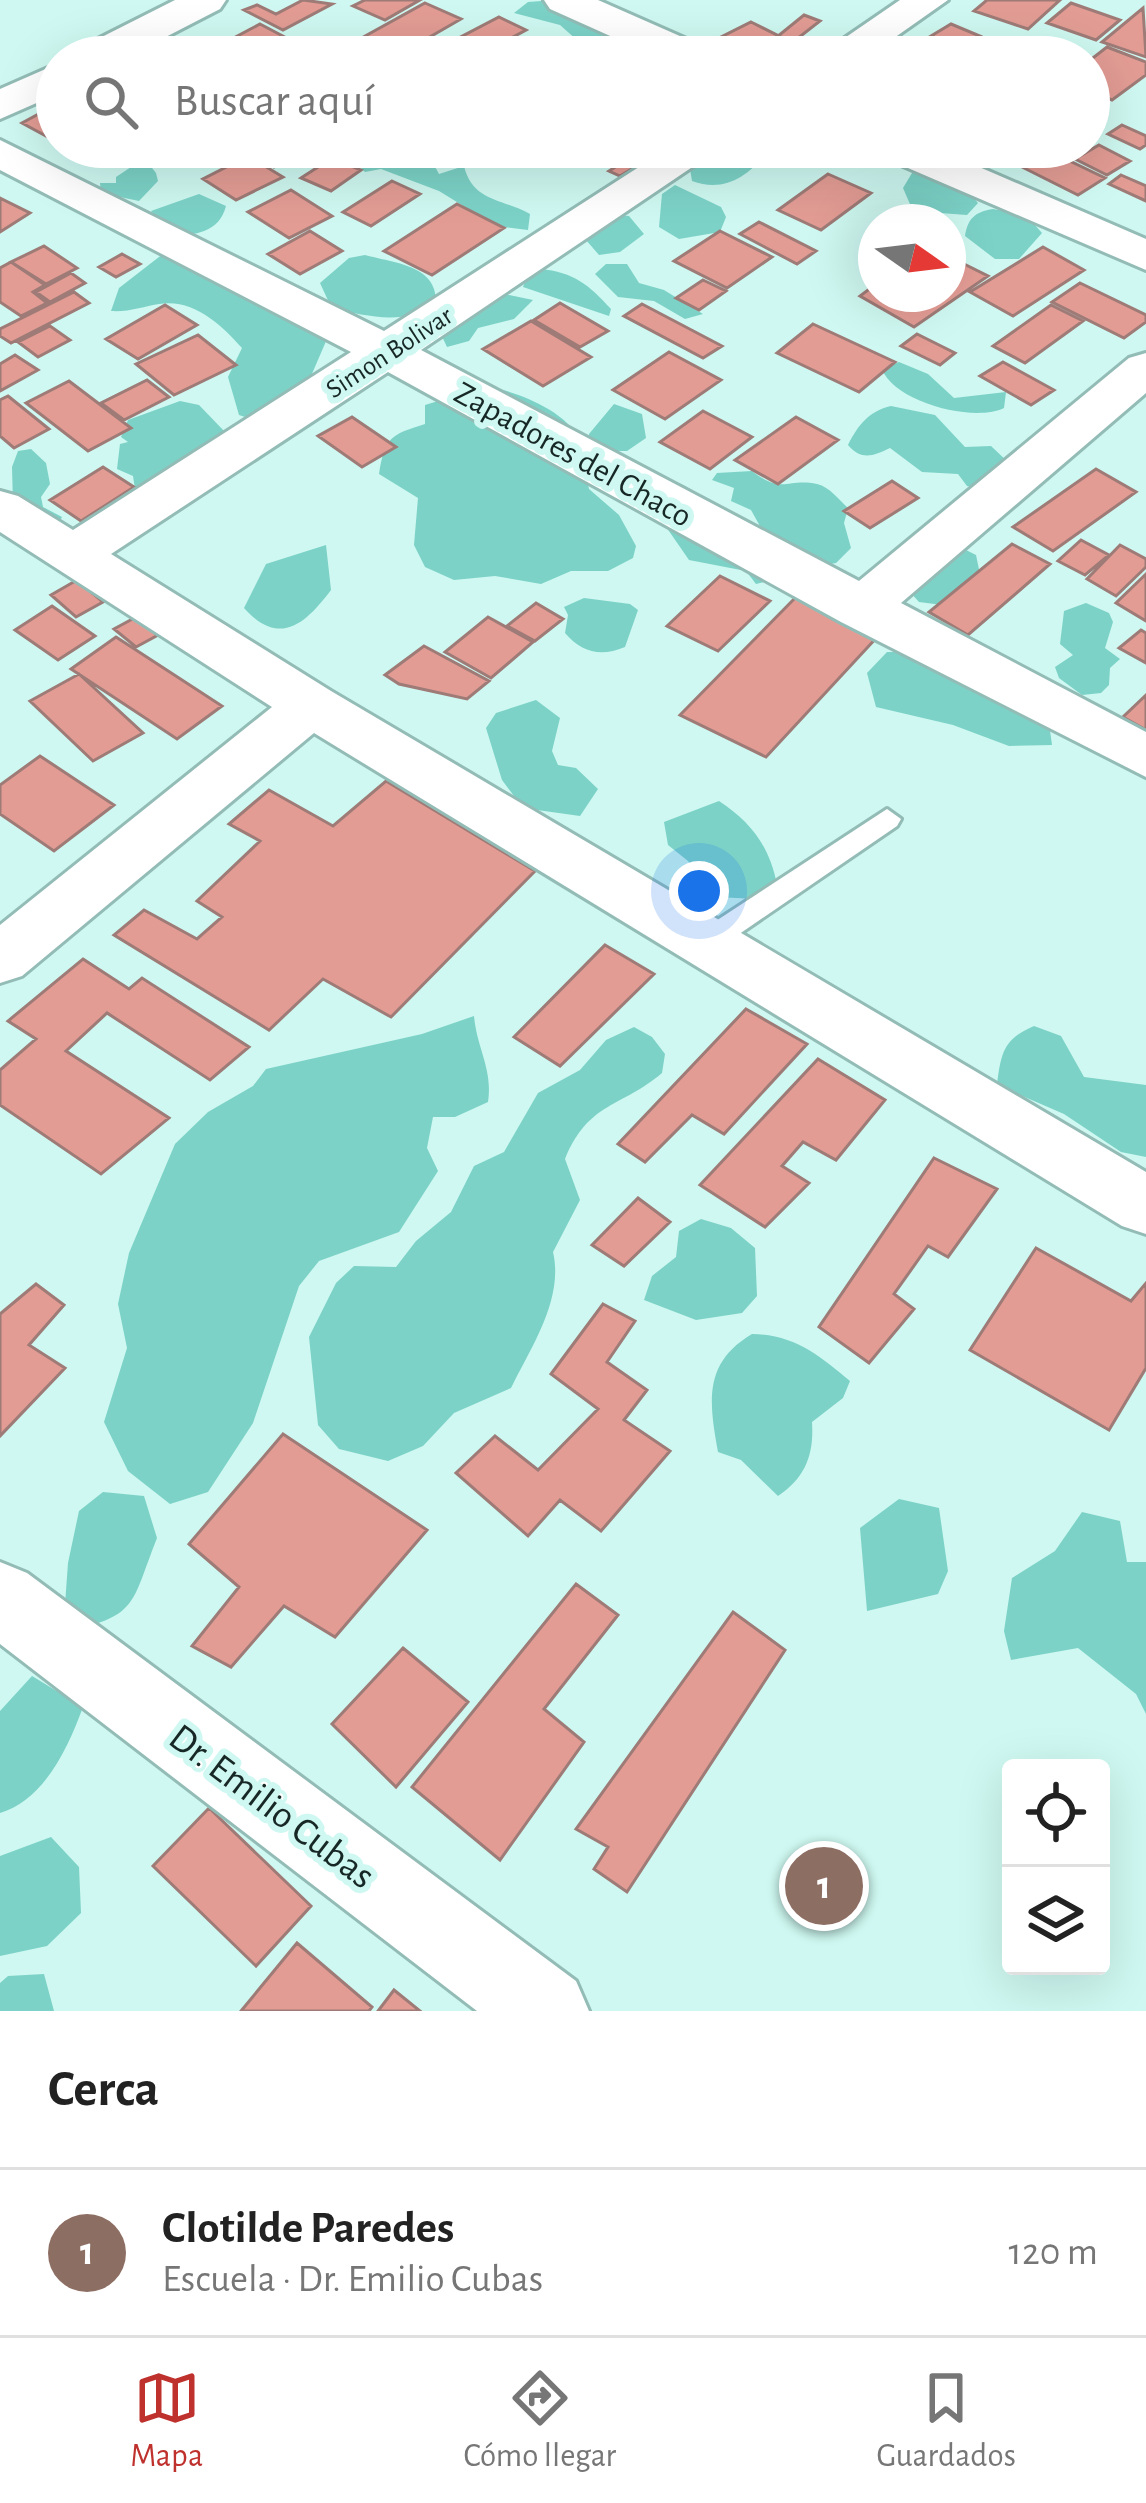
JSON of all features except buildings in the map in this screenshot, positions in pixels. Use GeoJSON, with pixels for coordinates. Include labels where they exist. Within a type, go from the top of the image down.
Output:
{"type":"FeatureCollection","features":[{"type":"Feature","properties":{"kind":"street"},"geometry":{"type":"LineString","coordinates":[[136,36],[206,0]]}},
{"type":"Feature","properties":{"kind":"street"},"geometry":{"type":"LineString","coordinates":[[564,0],[645,36]]}},
{"type":"Feature","properties":{"kind":"street"},"geometry":{"type":"LineString","coordinates":[[871,36],[928,0]]}},
{"type":"Feature","properties":{"kind":"street"},"geometry":{"type":"LineString","coordinates":[[0,106],[36,88]]}},
{"type":"Feature","properties":{"kind":"street","name":"Zapadores del Chaco"},"geometry":{"type":"LineString","coordinates":[[0,153],[390,352],[860,609],[1146,757]]}},
{"type":"Feature","properties":{"kind":"street","name":"Simon Bolivar"},"geometry":{"type":"LineString","coordinates":[[75,553],[668,168]]}},
{"type":"Feature","properties":{"kind":"street"},"geometry":{"type":"LineString","coordinates":[[944,168],[1146,256]]}},
{"type":"Feature","properties":{"kind":"street"},"geometry":{"type":"LineString","coordinates":[[860,609],[1146,368]]}},
{"type":"Feature","properties":{"kind":"street"},"geometry":{"type":"LineString","coordinates":[[0,508],[311,705],[1146,1205]]}},
{"type":"Feature","properties":{"kind":"street"},"geometry":{"type":"LineString","coordinates":[[0,959],[311,705]]}},
{"type":"Feature","properties":{"kind":"street","name":"Dr. Emilio Cubas"},"geometry":{"type":"LineString","coordinates":[[0,1598],[546,2011]]}},
{"type":"Feature","properties":{"kind":"lane"},"geometry":{"type":"LineString","coordinates":[[706,942],[887,819]]}},
{"type":"Feature","properties":{"kind":"shaded area"},"geometry":{"type":"Polygon","coordinates":[[[555,0],[616,36],[572,36],[560,25],[514,13],[528,2],[555,0]]]}},
{"type":"Feature","properties":{"kind":"shaded area"},"geometry":{"type":"Polygon","coordinates":[[[130,168],[152,168],[158,181],[139,201],[101,193],[100,183],[116,183],[116,177],[130,168]]]}},
{"type":"Feature","properties":{"kind":"shaded area"},"geometry":{"type":"Polygon","coordinates":[[[361,168],[435,168],[439,174],[465,168],[481,193],[530,214],[528,230],[496,226],[439,191],[381,169],[365,172],[361,168]]]}},
{"type":"Feature","properties":{"kind":"shaded area"},"geometry":{"type":"Polygon","coordinates":[[[690,168],[753,168],[727,183],[692,181],[690,168]]]}},
{"type":"Feature","properties":{"kind":"shaded area"},"geometry":{"type":"Polygon","coordinates":[[[912,173],[953,174],[978,203],[967,215],[966,204],[910,204],[903,188],[912,173]]]}},
{"type":"Feature","properties":{"kind":"shaded area"},"geometry":{"type":"Polygon","coordinates":[[[675,185],[721,207],[726,217],[720,232],[679,239],[659,227],[662,194],[675,185]]]}},
{"type":"Feature","properties":{"kind":"shaded area"},"geometry":{"type":"Polygon","coordinates":[[[199,194],[226,206],[218,222],[205,231],[171,236],[151,211],[199,194]]]}},
{"type":"Feature","properties":{"kind":"shaded area"},"geometry":{"type":"Polygon","coordinates":[[[993,209],[1026,215],[1042,233],[1019,259],[995,259],[966,237],[968,225],[981,212],[993,209]]]}},
{"type":"Feature","properties":{"kind":"shaded area"},"geometry":{"type":"Polygon","coordinates":[[[608,214],[629,216],[644,234],[620,252],[599,255],[586,240],[589,229],[608,214]]]}},
{"type":"Feature","properties":{"kind":"shaded area"},"geometry":{"type":"Polygon","coordinates":[[[168,250],[330,332],[308,383],[248,418],[239,415],[228,377],[242,348],[216,322],[195,309],[172,303],[111,311],[119,288],[168,250]]]}},
{"type":"Feature","properties":{"kind":"shaded area"},"geometry":{"type":"Polygon","coordinates":[[[365,255],[421,273],[434,289],[436,301],[399,317],[332,309],[320,283],[349,258],[365,255]]]}},
{"type":"Feature","properties":{"kind":"shaded area"},"geometry":{"type":"Polygon","coordinates":[[[606,264],[627,264],[639,283],[664,290],[703,314],[685,319],[654,301],[618,297],[595,274],[606,264]]]}},
{"type":"Feature","properties":{"kind":"shaded area"},"geometry":{"type":"Polygon","coordinates":[[[540,269],[580,281],[611,309],[609,316],[523,287],[527,276],[540,269]]]}},
{"type":"Feature","properties":{"kind":"shaded area"},"geometry":{"type":"Polygon","coordinates":[[[499,293],[533,300],[514,319],[478,328],[469,341],[447,347],[440,332],[499,293]]]}},
{"type":"Feature","properties":{"kind":"shaded area"},"geometry":{"type":"Polygon","coordinates":[[[899,362],[928,374],[954,398],[1006,392],[1004,408],[974,413],[918,400],[889,381],[882,369],[899,362]]]}},
{"type":"Feature","properties":{"kind":"shaded area"},"geometry":{"type":"Polygon","coordinates":[[[488,386],[539,404],[573,429],[584,451],[589,489],[619,515],[636,546],[633,558],[608,571],[571,571],[541,584],[495,576],[454,580],[425,567],[414,545],[418,498],[379,474],[384,452],[397,435],[425,424],[425,405],[488,386]]]}},
{"type":"Feature","properties":{"kind":"shaded area"},"geometry":{"type":"Polygon","coordinates":[[[180,401],[199,405],[225,432],[216,448],[78,531],[135,489],[133,476],[117,469],[120,444],[128,442],[121,437],[128,420],[180,401]]]}},
{"type":"Feature","properties":{"kind":"shaded area"},"geometry":{"type":"Polygon","coordinates":[[[614,404],[642,414],[646,438],[627,451],[589,451],[589,434],[614,404]]]}},
{"type":"Feature","properties":{"kind":"shaded area"},"geometry":{"type":"Polygon","coordinates":[[[891,406],[935,415],[965,447],[991,446],[1010,464],[976,488],[967,486],[958,474],[922,472],[890,448],[868,456],[853,450],[848,445],[860,425],[891,406]]]}},
{"type":"Feature","properties":{"kind":"shaded area"},"geometry":{"type":"Polygon","coordinates":[[[31,449],[46,463],[50,484],[41,497],[43,507],[62,517],[59,523],[13,504],[12,467],[18,451],[31,449]]]}},
{"type":"Feature","properties":{"kind":"shaded area"},"geometry":{"type":"Polygon","coordinates":[[[752,471],[778,484],[817,484],[830,491],[848,508],[844,523],[851,548],[836,563],[813,567],[761,528],[751,510],[731,501],[734,488],[712,480],[717,473],[752,471]]]}},
{"type":"Feature","properties":{"kind":"shaded area"},"geometry":{"type":"Polygon","coordinates":[[[664,479],[747,519],[780,578],[756,584],[746,571],[689,560],[651,505],[664,479]]]}},
{"type":"Feature","properties":{"kind":"shaded area"},"geometry":{"type":"Polygon","coordinates":[[[326,545],[331,590],[302,621],[281,629],[269,627],[244,608],[266,564],[326,545]]]}},
{"type":"Feature","properties":{"kind":"shaded area"},"geometry":{"type":"Polygon","coordinates":[[[958,546],[976,555],[981,579],[950,606],[919,602],[910,592],[958,546]]]}},
{"type":"Feature","properties":{"kind":"shaded area"},"geometry":{"type":"Polygon","coordinates":[[[584,598],[630,604],[638,610],[625,647],[592,651],[565,633],[568,615],[564,607],[584,598]]]}},
{"type":"Feature","properties":{"kind":"shaded area"},"geometry":{"type":"Polygon","coordinates":[[[1086,603],[1109,613],[1113,622],[1105,648],[1120,659],[1110,668],[1109,685],[1101,693],[1082,695],[1059,678],[1055,667],[1073,655],[1060,644],[1064,611],[1086,603]]]}},
{"type":"Feature","properties":{"kind":"shaded area"},"geometry":{"type":"Polygon","coordinates":[[[887,652],[910,652],[1048,716],[1052,745],[1009,746],[953,725],[876,707],[867,673],[887,652]]]}},
{"type":"Feature","properties":{"kind":"shaded area"},"geometry":{"type":"Polygon","coordinates":[[[536,700],[560,718],[552,751],[558,765],[576,768],[598,789],[580,816],[523,808],[502,780],[486,728],[496,713],[536,700]]]}},
{"type":"Feature","properties":{"kind":"shaded area"},"geometry":{"type":"Polygon","coordinates":[[[719,801],[750,827],[769,859],[777,885],[757,899],[716,897],[688,861],[668,845],[664,822],[719,801]]]}},
{"type":"Feature","properties":{"kind":"shaded area"},"geometry":{"type":"Polygon","coordinates":[[[474,1016],[488,1079],[488,1102],[455,1117],[433,1117],[427,1148],[438,1171],[399,1232],[319,1261],[299,1286],[253,1423],[208,1492],[170,1504],[128,1471],[104,1422],[127,1348],[118,1304],[129,1253],[175,1144],[208,1112],[253,1086],[266,1069],[422,1034],[474,1016]]]}},
{"type":"Feature","properties":{"kind":"shaded area"},"geometry":{"type":"Polygon","coordinates":[[[1034,1026],[1061,1036],[1084,1077],[1146,1085],[1146,1157],[1121,1152],[1064,1114],[997,1085],[1005,1049],[1034,1026]]]}},
{"type":"Feature","properties":{"kind":"shaded area"},"geometry":{"type":"Polygon","coordinates":[[[634,1027],[652,1037],[665,1054],[662,1073],[595,1116],[574,1140],[565,1159],[580,1200],[553,1252],[554,1287],[544,1322],[511,1388],[454,1413],[423,1446],[388,1461],[339,1449],[318,1425],[309,1337],[336,1283],[354,1266],[396,1267],[416,1241],[451,1212],[474,1166],[504,1152],[538,1093],[580,1070],[606,1040],[634,1027]]]}},
{"type":"Feature","properties":{"kind":"shaded area"},"geometry":{"type":"Polygon","coordinates":[[[701,1219],[731,1228],[755,1248],[757,1296],[742,1313],[696,1320],[644,1300],[652,1276],[676,1257],[679,1231],[701,1219]]]}},
{"type":"Feature","properties":{"kind":"shaded area"},"geometry":{"type":"Polygon","coordinates":[[[752,1334],[794,1342],[850,1381],[843,1398],[812,1422],[806,1464],[778,1496],[741,1460],[718,1452],[715,1434],[712,1400],[717,1371],[736,1345],[752,1334]]]}},
{"type":"Feature","properties":{"kind":"shaded area"},"geometry":{"type":"Polygon","coordinates":[[[103,1492],[144,1496],[157,1538],[135,1593],[119,1613],[63,1632],[68,1563],[79,1511],[103,1492]]]}},
{"type":"Feature","properties":{"kind":"shaded area"},"geometry":{"type":"Polygon","coordinates":[[[899,1499],[939,1508],[948,1571],[938,1594],[867,1611],[860,1528],[899,1499]]]}},
{"type":"Feature","properties":{"kind":"shaded area"},"geometry":{"type":"Polygon","coordinates":[[[1082,1512],[1120,1521],[1127,1562],[1146,1562],[1146,1714],[1136,1694],[1078,1648],[1011,1660],[1004,1631],[1012,1578],[1055,1551],[1082,1512]]]}},
{"type":"Feature","properties":{"kind":"shaded area"},"geometry":{"type":"Polygon","coordinates":[[[32,1676],[83,1707],[62,1755],[42,1785],[0,1813],[0,1711],[32,1676]]]}},
{"type":"Feature","properties":{"kind":"shaded area"},"geometry":{"type":"Polygon","coordinates":[[[51,1837],[79,1867],[81,1913],[47,1946],[0,1956],[0,1856],[51,1837]]]}},
{"type":"Feature","properties":{"kind":"shaded area"},"geometry":{"type":"Polygon","coordinates":[[[44,1974],[54,2011],[0,2011],[0,1983],[8,1976],[44,1974]]]}},
{"type":"Feature","properties":{"kind":"place","name":"Clotilde Paredes"},"geometry":{"type":"Point","coordinates":[824,1886]}}]}
